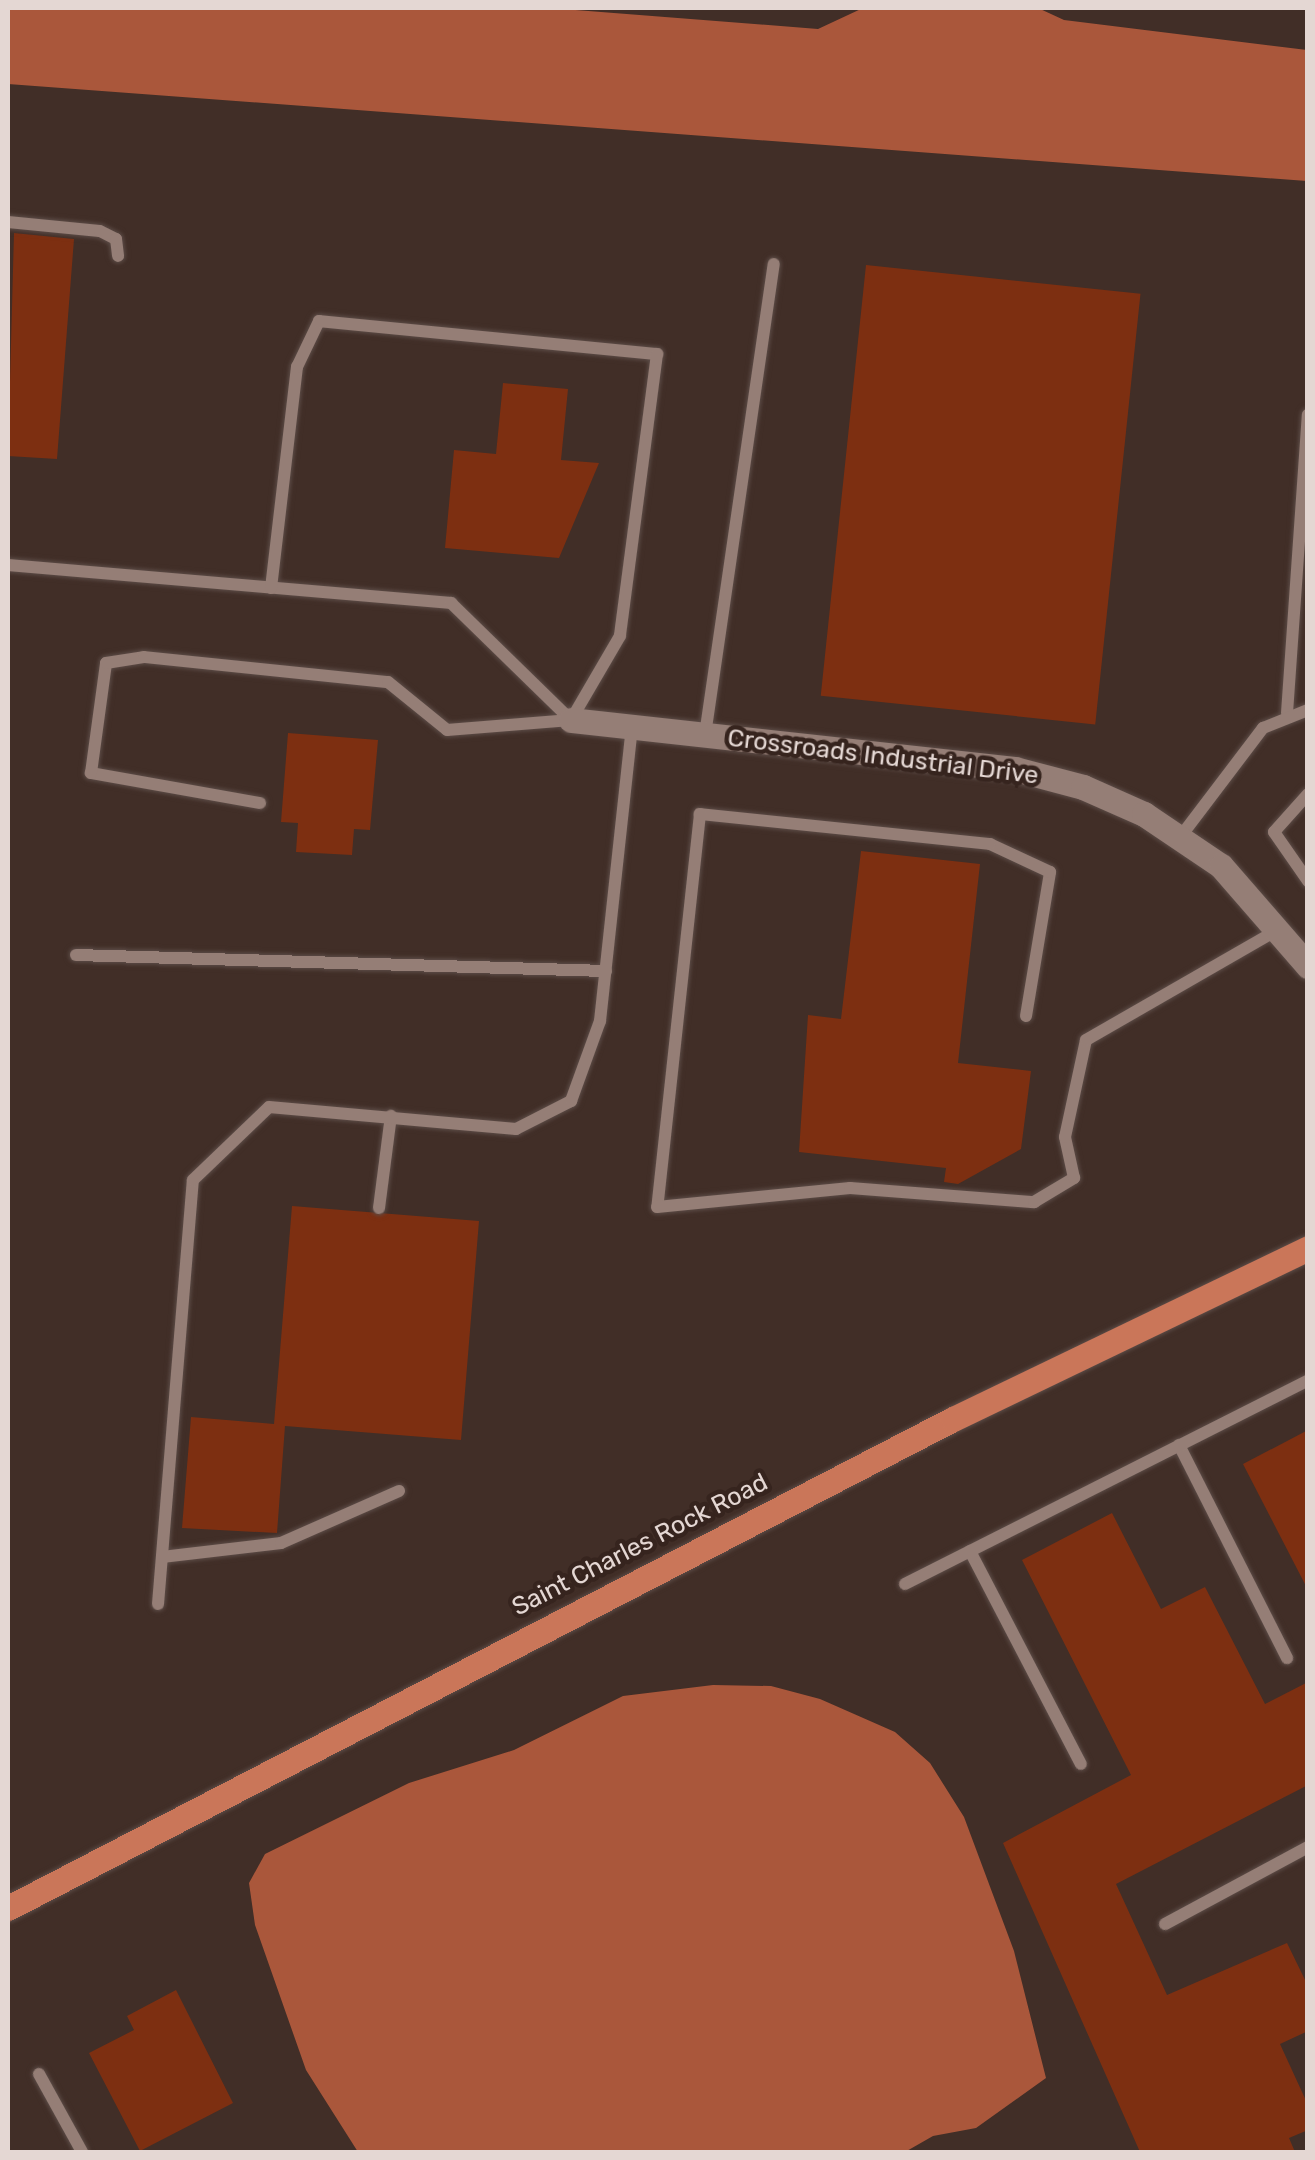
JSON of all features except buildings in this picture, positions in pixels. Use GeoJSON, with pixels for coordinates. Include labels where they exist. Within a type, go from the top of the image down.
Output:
{"type":"FeatureCollection","features":[{"type":"Feature","properties":{"kind":"main road"},"geometry":{"type":"LineString","coordinates":[[1300,1252],[1308,1232]]}},
{"type":"Feature","properties":{"kind":"main road","name":"Saint Charles Rock Road"},"geometry":{"type":"LineString","coordinates":[[8,1908],[953,1419],[1300,1252]]}},
{"type":"Feature","properties":{"kind":"street","name":"Crossroads Industrial Drive"},"geometry":{"type":"LineString","coordinates":[[571,720],[1016,768],[1108,796],[1181,836],[1221,866],[1297,944]]}},
{"type":"Feature","properties":{"kind":"lane"},"geometry":{"type":"LineString","coordinates":[[8,222],[100,230],[116,239],[118,256]]}},
{"type":"Feature","properties":{"kind":"lane"},"geometry":{"type":"LineString","coordinates":[[704,734],[774,264]]}},
{"type":"Feature","properties":{"kind":"lane"},"geometry":{"type":"LineString","coordinates":[[271,588],[298,367],[319,321],[657,354],[620,636],[571,720]]}},
{"type":"Feature","properties":{"kind":"lane"},"geometry":{"type":"LineString","coordinates":[[1287,712],[1308,415]]}},
{"type":"Feature","properties":{"kind":"lane"},"geometry":{"type":"LineString","coordinates":[[8,565],[451,603],[571,720]]}},
{"type":"Feature","properties":{"kind":"lane"},"geometry":{"type":"LineString","coordinates":[[260,803],[90,773],[106,664],[144,658],[388,682],[448,730],[571,720]]}},
{"type":"Feature","properties":{"kind":"lane"},"geometry":{"type":"LineString","coordinates":[[1181,836],[1231,763],[1287,712],[1308,710]]}},
{"type":"Feature","properties":{"kind":"lane"},"geometry":{"type":"LineString","coordinates":[[158,1604],[193,1180],[269,1106],[516,1129],[549,1118],[570,1101],[590,1062],[606,971],[632,726]]}},
{"type":"Feature","properties":{"kind":"lane"},"geometry":{"type":"LineString","coordinates":[[1308,794],[1274,832],[1308,881]]}},
{"type":"Feature","properties":{"kind":"lane"},"geometry":{"type":"LineString","coordinates":[[1026,1016],[1050,872],[990,844],[700,814],[657,1207],[850,1188],[1034,1202],[1074,1178],[1065,1136],[1076,1061],[1097,1028],[1297,944]]}},
{"type":"Feature","properties":{"kind":"lane"},"geometry":{"type":"LineString","coordinates":[[76,955],[606,971]]}},
{"type":"Feature","properties":{"kind":"lane"},"geometry":{"type":"LineString","coordinates":[[379,1208],[391,1116]]}},
{"type":"Feature","properties":{"kind":"lane"},"geometry":{"type":"LineString","coordinates":[[905,1584],[1308,1380]]}},
{"type":"Feature","properties":{"kind":"lane"},"geometry":{"type":"LineString","coordinates":[[1179,1445],[1287,1658]]}},
{"type":"Feature","properties":{"kind":"lane"},"geometry":{"type":"LineString","coordinates":[[162,1557],[281,1543],[399,1491]]}},
{"type":"Feature","properties":{"kind":"lane"},"geometry":{"type":"LineString","coordinates":[[970,1551],[1081,1764]]}},
{"type":"Feature","properties":{"kind":"lane"},"geometry":{"type":"LineString","coordinates":[[1164,1924],[1308,1847]]}},
{"type":"Feature","properties":{"kind":"lane"},"geometry":{"type":"LineString","coordinates":[[39,2074],[82,2152]]}},
{"type":"Feature","properties":{"kind":"shaded area"},"geometry":{"type":"Polygon","coordinates":[[[8,8],[550,8],[818,29],[863,8],[1038,8],[1064,20],[1307,50],[1307,181],[8,84],[8,8]]]}},
{"type":"Feature","properties":{"kind":"shaded area"},"geometry":{"type":"Polygon","coordinates":[[[713,1685],[771,1686],[820,1699],[895,1732],[930,1763],[964,1817],[1014,1951],[1046,2078],[976,2128],[933,2136],[905,2152],[358,2152],[306,2070],[255,1925],[249,1883],[265,1854],[409,1783],[514,1750],[623,1696],[713,1685]]]}}]}
